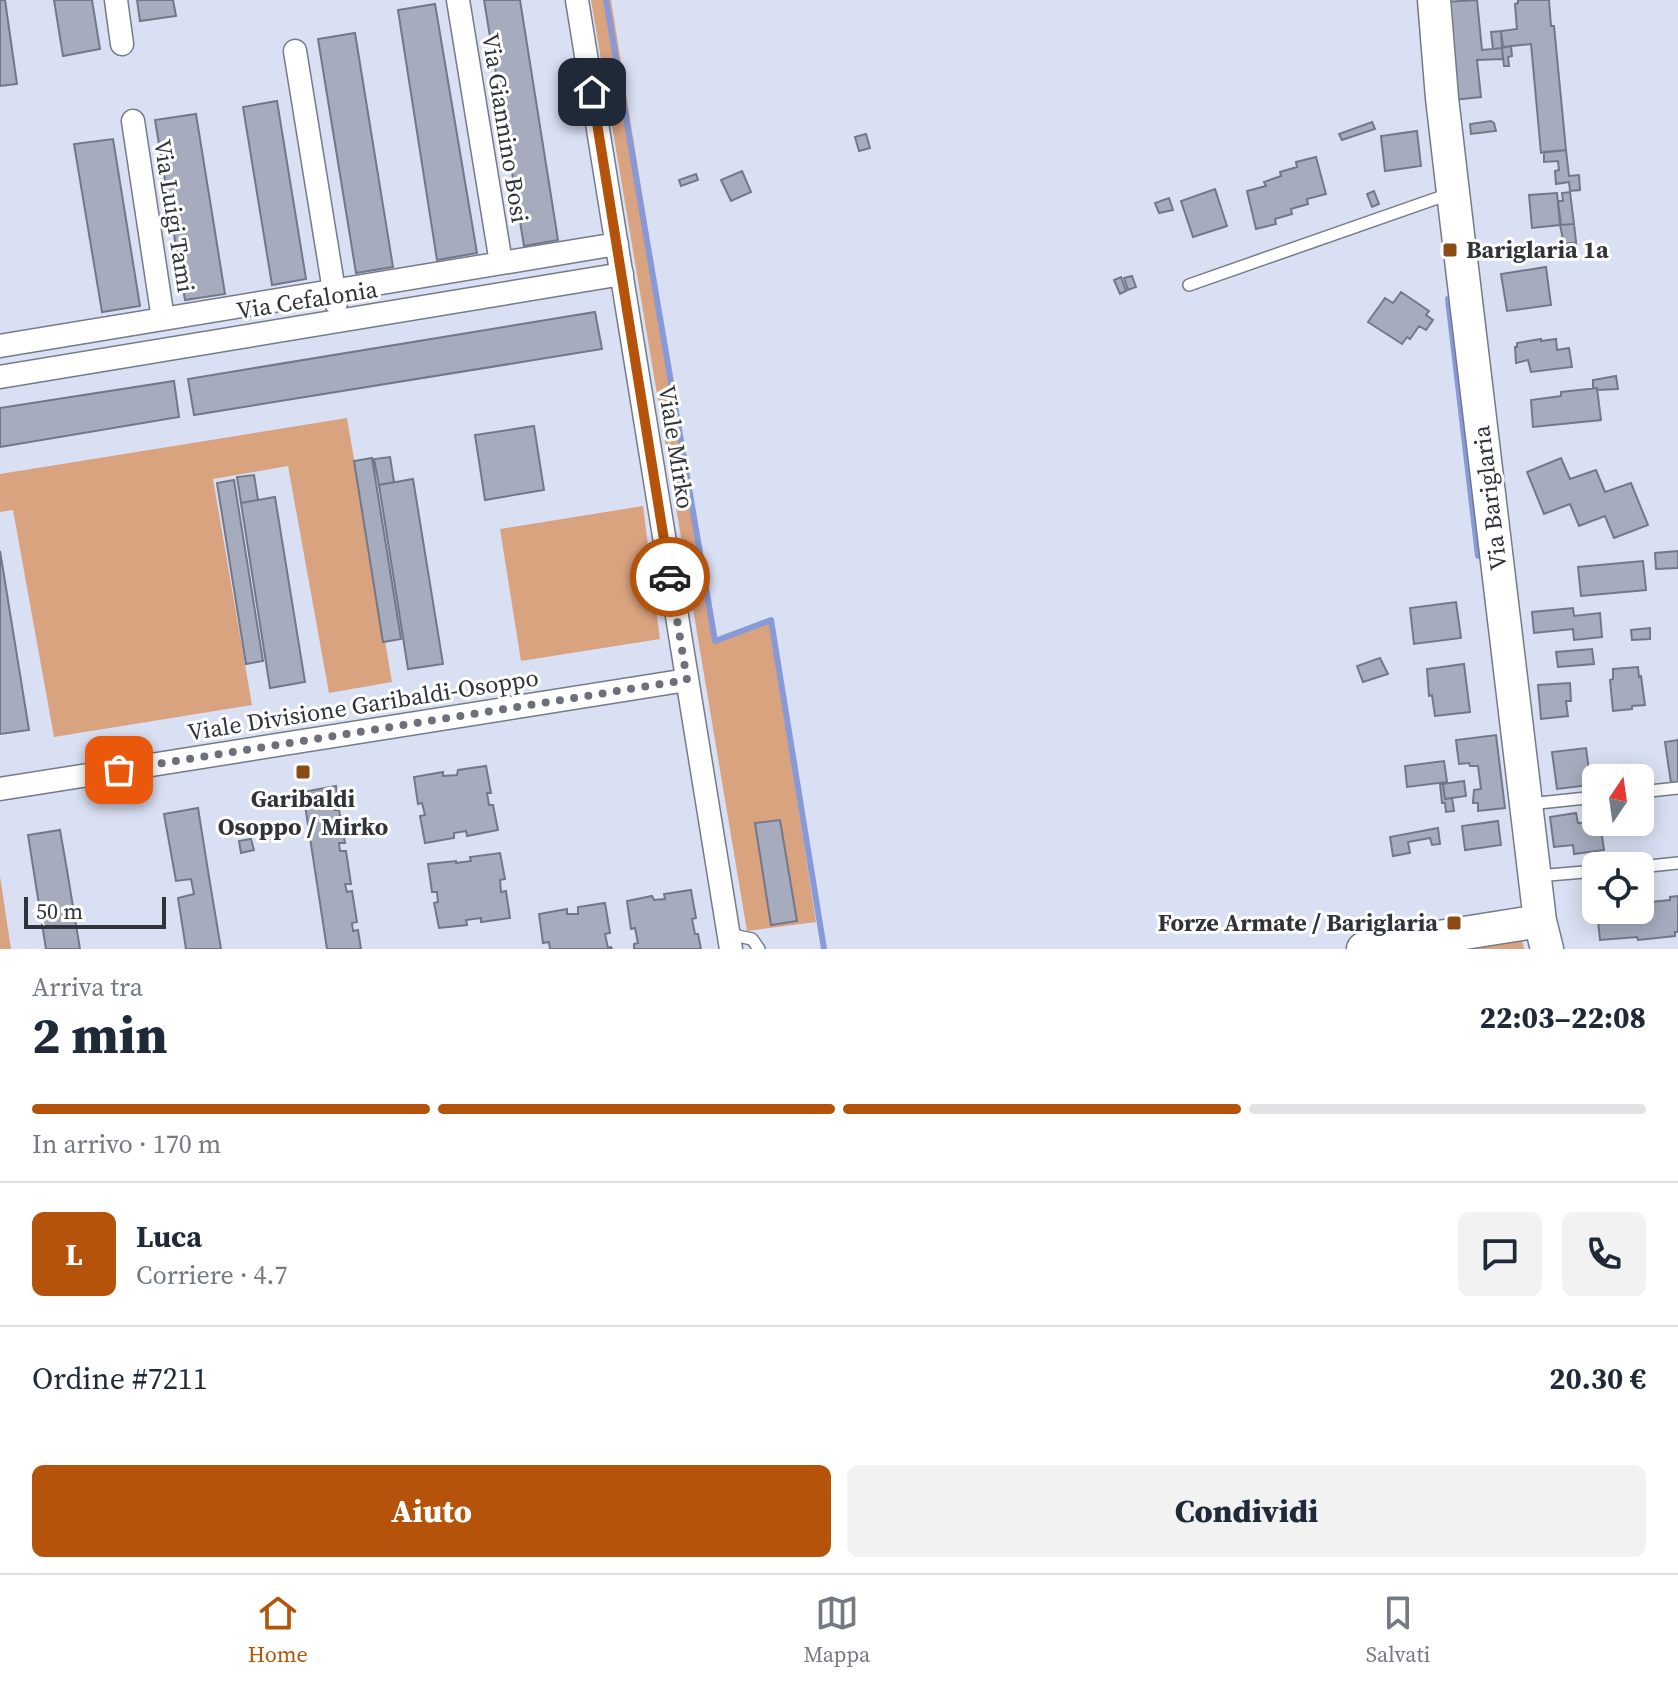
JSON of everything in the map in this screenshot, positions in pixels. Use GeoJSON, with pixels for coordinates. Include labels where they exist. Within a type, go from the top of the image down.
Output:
{"type":"FeatureCollection","features":[{"type":"Feature","properties":{"kind":"street"},"geometry":{"type":"LineString","coordinates":[[116,0],[122,44]]}},
{"type":"Feature","properties":{"kind":"street","name":"Via Giannino Bosi"},"geometry":{"type":"LineString","coordinates":[[458,0],[501,263]]}},
{"type":"Feature","properties":{"kind":"street","name":"Viale Mirko"},"geometry":{"type":"LineString","coordinates":[[577,0],[729,942]]}},
{"type":"Feature","properties":{"kind":"street","name":"Via Bariglaria"},"geometry":{"type":"LineString","coordinates":[[1434,0],[1442,98],[1543,935]]}},
{"type":"Feature","properties":{"kind":"street"},"geometry":{"type":"LineString","coordinates":[[295,51],[339,321]]}},
{"type":"Feature","properties":{"kind":"street","name":"Via Luigi Tami"},"geometry":{"type":"LineString","coordinates":[[133,121],[163,319]]}},
{"type":"Feature","properties":{"kind":"street","name":"Via Cefalonia"},"geometry":{"type":"LineString","coordinates":[[0,346],[617,244]]}},
{"type":"Feature","properties":{"kind":"street","name":"Via Cefalonia"},"geometry":{"type":"LineString","coordinates":[[0,377],[622,274]]}},
{"type":"Feature","properties":{"kind":"street","name":"Viale Divisione Garibaldi-Osoppo"},"geometry":{"type":"LineString","coordinates":[[0,789],[687,680]]}},
{"type":"Feature","properties":{"kind":"street"},"geometry":{"type":"LineString","coordinates":[[1363,949],[1543,935]]}},
{"type":"Feature","properties":{"kind":"lane"},"geometry":{"type":"LineString","coordinates":[[1189,285],[1453,192]]}},
{"type":"Feature","properties":{"kind":"lane"},"geometry":{"type":"LineString","coordinates":[[1654,791],[1678,788]]}},
{"type":"Feature","properties":{"kind":"lane"},"geometry":{"type":"LineString","coordinates":[[1526,804],[1582,798]]}},
{"type":"Feature","properties":{"kind":"lane"},"geometry":{"type":"LineString","coordinates":[[1654,866],[1678,863]]}},
{"type":"Feature","properties":{"kind":"lane"},"geometry":{"type":"LineString","coordinates":[[1535,876],[1582,872]]}},
{"type":"Feature","properties":{"kind":"lane"},"geometry":{"type":"LineString","coordinates":[[729,942],[752,939],[759,949]]}},
{"type":"Feature","properties":{"kind":"shaded area"},"geometry":{"type":"Polygon","coordinates":[[[591,0],[611,0],[714,643],[770,622],[816,922],[747,931],[591,0]]]}},
{"type":"Feature","properties":{"kind":"shaded area"},"geometry":{"type":"Polygon","coordinates":[[[347,418],[392,682],[329,693],[288,466],[213,479],[252,705],[54,737],[13,510],[0,512],[0,474],[347,418]]]}},
{"type":"Feature","properties":{"kind":"shaded area"},"geometry":{"type":"Polygon","coordinates":[[[643,506],[660,639],[521,661],[500,529],[643,506]]]}},
{"type":"Feature","properties":{"kind":"shaded area"},"geometry":{"type":"Polygon","coordinates":[[[0,876],[11,949],[0,949],[0,876]]]}},
{"type":"Feature","properties":{"kind":"shaded area"},"geometry":{"type":"Polygon","coordinates":[[[1521,934],[1524,949],[1425,949],[1521,934]]]}},
{"type":"Feature","properties":{"kind":"building"},"geometry":{"type":"Polygon","coordinates":[[[0,0],[5,0],[17,84],[0,86],[0,0]]]}},
{"type":"Feature","properties":{"kind":"building"},"geometry":{"type":"Polygon","coordinates":[[[54,0],[92,0],[100,49],[63,56],[54,0]]]}},
{"type":"Feature","properties":{"kind":"building"},"geometry":{"type":"Polygon","coordinates":[[[137,0],[173,0],[176,16],[140,21],[137,0]]]}},
{"type":"Feature","properties":{"kind":"building"},"geometry":{"type":"Polygon","coordinates":[[[484,0],[520,0],[558,240],[524,246],[484,0]]]}},
{"type":"Feature","properties":{"kind":"building"},"geometry":{"type":"Polygon","coordinates":[[[1477,0],[1482,50],[1502,48],[1503,59],[1477,60],[1481,97],[1453,100],[1444,2],[1477,0]]]}},
{"type":"Feature","properties":{"kind":"building"},"geometry":{"type":"Polygon","coordinates":[[[1518,0],[1549,0],[1566,150],[1541,153],[1531,44],[1503,47],[1501,31],[1517,29],[1515,4],[1518,0]]]}},
{"type":"Feature","properties":{"kind":"building"},"geometry":{"type":"Polygon","coordinates":[[[435,4],[477,253],[437,260],[398,10],[435,4]]]}},
{"type":"Feature","properties":{"kind":"building"},"geometry":{"type":"Polygon","coordinates":[[[1501,31],[1502,48],[1493,49],[1491,32],[1501,31]]]}},
{"type":"Feature","properties":{"kind":"building"},"geometry":{"type":"Polygon","coordinates":[[[355,33],[393,267],[356,273],[318,39],[355,33]]]}},
{"type":"Feature","properties":{"kind":"building"},"geometry":{"type":"Polygon","coordinates":[[[1511,46],[1509,66],[1504,66],[1502,48],[1511,46]]]}},
{"type":"Feature","properties":{"kind":"building"},"geometry":{"type":"Polygon","coordinates":[[[277,101],[306,279],[272,285],[243,107],[277,101]]]}},
{"type":"Feature","properties":{"kind":"building"},"geometry":{"type":"Polygon","coordinates":[[[196,114],[225,294],[185,300],[155,120],[196,114]]]}},
{"type":"Feature","properties":{"kind":"building"},"geometry":{"type":"Polygon","coordinates":[[[1491,121],[1496,131],[1471,134],[1470,124],[1491,121]]]}},
{"type":"Feature","properties":{"kind":"building"},"geometry":{"type":"Polygon","coordinates":[[[1372,122],[1375,129],[1342,140],[1339,134],[1372,122]]]}},
{"type":"Feature","properties":{"kind":"building"},"geometry":{"type":"Polygon","coordinates":[[[1417,131],[1421,166],[1385,171],[1381,136],[1417,131]]]}},
{"type":"Feature","properties":{"kind":"building"},"geometry":{"type":"Polygon","coordinates":[[[866,134],[870,148],[859,151],[855,137],[866,134]]]}},
{"type":"Feature","properties":{"kind":"building"},"geometry":{"type":"Polygon","coordinates":[[[113,139],[140,306],[102,312],[74,144],[113,139]]]}},
{"type":"Feature","properties":{"kind":"building"},"geometry":{"type":"Polygon","coordinates":[[[1566,150],[1569,176],[1579,175],[1580,190],[1570,191],[1569,182],[1556,184],[1558,161],[1544,162],[1544,152],[1566,150]]]}},
{"type":"Feature","properties":{"kind":"building"},"geometry":{"type":"Polygon","coordinates":[[[1316,157],[1326,194],[1307,199],[1308,204],[1291,209],[1292,214],[1275,219],[1276,224],[1256,229],[1247,191],[1266,186],[1264,182],[1281,176],[1280,172],[1297,167],[1296,162],[1316,157]]]}},
{"type":"Feature","properties":{"kind":"building"},"geometry":{"type":"Polygon","coordinates":[[[742,171],[751,192],[731,201],[721,180],[742,171]]]}},
{"type":"Feature","properties":{"kind":"building"},"geometry":{"type":"Polygon","coordinates":[[[696,174],[698,180],[681,186],[679,180],[696,174]]]}},
{"type":"Feature","properties":{"kind":"building"},"geometry":{"type":"Polygon","coordinates":[[[1215,189],[1227,226],[1193,237],[1181,201],[1215,189]]]}},
{"type":"Feature","properties":{"kind":"building"},"geometry":{"type":"Polygon","coordinates":[[[1374,191],[1379,204],[1372,207],[1367,194],[1374,191]]]}},
{"type":"Feature","properties":{"kind":"building"},"geometry":{"type":"Polygon","coordinates":[[[1570,192],[1574,224],[1561,225],[1558,201],[1563,201],[1562,193],[1570,192]]]}},
{"type":"Feature","properties":{"kind":"building"},"geometry":{"type":"Polygon","coordinates":[[[1557,193],[1560,225],[1532,228],[1529,195],[1557,193]]]}},
{"type":"Feature","properties":{"kind":"building"},"geometry":{"type":"Polygon","coordinates":[[[1169,198],[1173,210],[1159,213],[1155,203],[1169,198]]]}},
{"type":"Feature","properties":{"kind":"building"},"geometry":{"type":"Polygon","coordinates":[[[1574,224],[1576,242],[1564,244],[1560,225],[1574,224]]]}},
{"type":"Feature","properties":{"kind":"building"},"geometry":{"type":"Polygon","coordinates":[[[1576,242],[1577,255],[1559,258],[1557,245],[1576,242]]]}},
{"type":"Feature","properties":{"kind":"building"},"geometry":{"type":"Polygon","coordinates":[[[1546,267],[1551,305],[1507,311],[1501,274],[1546,267]]]}},
{"type":"Feature","properties":{"kind":"building"},"geometry":{"type":"Polygon","coordinates":[[[1132,276],[1136,287],[1128,290],[1124,278],[1132,276]]]}},
{"type":"Feature","properties":{"kind":"building"},"geometry":{"type":"Polygon","coordinates":[[[1121,277],[1126,291],[1120,294],[1114,280],[1121,277]]]}},
{"type":"Feature","properties":{"kind":"building"},"geometry":{"type":"Polygon","coordinates":[[[1401,292],[1429,311],[1426,315],[1433,320],[1426,330],[1419,326],[1402,344],[1368,322],[1385,298],[1393,303],[1401,292]]]}},
{"type":"Feature","properties":{"kind":"building"},"geometry":{"type":"Polygon","coordinates":[[[595,312],[602,349],[194,415],[188,379],[595,312]]]}},
{"type":"Feature","properties":{"kind":"building"},"geometry":{"type":"Polygon","coordinates":[[[1556,339],[1557,350],[1569,348],[1572,367],[1531,372],[1528,360],[1516,363],[1517,343],[1556,339]]]}},
{"type":"Feature","properties":{"kind":"building"},"geometry":{"type":"Polygon","coordinates":[[[1616,376],[1618,389],[1593,388],[1593,380],[1616,376]]]}},
{"type":"Feature","properties":{"kind":"building"},"geometry":{"type":"Polygon","coordinates":[[[174,381],[179,417],[0,447],[0,408],[174,381]]]}},
{"type":"Feature","properties":{"kind":"building"},"geometry":{"type":"Polygon","coordinates":[[[1597,388],[1601,420],[1533,427],[1531,400],[1561,396],[1561,392],[1597,388]]]}},
{"type":"Feature","properties":{"kind":"building"},"geometry":{"type":"Polygon","coordinates":[[[534,426],[544,490],[485,500],[475,435],[534,426]]]}},
{"type":"Feature","properties":{"kind":"building"},"geometry":{"type":"Polygon","coordinates":[[[390,457],[394,482],[379,485],[374,459],[390,457]]]}},
{"type":"Feature","properties":{"kind":"building"},"geometry":{"type":"Polygon","coordinates":[[[372,458],[401,639],[383,642],[354,461],[372,458]]]}},
{"type":"Feature","properties":{"kind":"building"},"geometry":{"type":"Polygon","coordinates":[[[1561,458],[1570,479],[1596,470],[1605,492],[1631,483],[1648,525],[1614,538],[1605,516],[1579,526],[1570,504],[1544,514],[1527,472],[1561,458]]]}},
{"type":"Feature","properties":{"kind":"building"},"geometry":{"type":"Polygon","coordinates":[[[254,475],[258,500],[241,503],[237,477],[254,475]]]}},
{"type":"Feature","properties":{"kind":"building"},"geometry":{"type":"Polygon","coordinates":[[[413,479],[443,664],[408,669],[379,485],[413,479]]]}},
{"type":"Feature","properties":{"kind":"building"},"geometry":{"type":"Polygon","coordinates":[[[234,480],[263,661],[246,664],[217,483],[234,480]]]}},
{"type":"Feature","properties":{"kind":"building"},"geometry":{"type":"Polygon","coordinates":[[[275,497],[305,682],[270,688],[241,503],[275,497]]]}},
{"type":"Feature","properties":{"kind":"building"},"geometry":{"type":"Polygon","coordinates":[[[0,551],[29,730],[0,734],[0,551]]]}},
{"type":"Feature","properties":{"kind":"building"},"geometry":{"type":"Polygon","coordinates":[[[1678,551],[1678,568],[1656,569],[1655,553],[1678,551]]]}},
{"type":"Feature","properties":{"kind":"building"},"geometry":{"type":"Polygon","coordinates":[[[1643,561],[1646,590],[1581,596],[1578,567],[1643,561]]]}},
{"type":"Feature","properties":{"kind":"building"},"geometry":{"type":"Polygon","coordinates":[[[1456,602],[1461,638],[1414,644],[1410,608],[1456,602]]]}},
{"type":"Feature","properties":{"kind":"building"},"geometry":{"type":"Polygon","coordinates":[[[1573,608],[1574,616],[1600,613],[1602,637],[1574,640],[1573,629],[1534,633],[1532,612],[1573,608]]]}},
{"type":"Feature","properties":{"kind":"building"},"geometry":{"type":"Polygon","coordinates":[[[1650,628],[1650,639],[1632,640],[1631,630],[1650,628]]]}},
{"type":"Feature","properties":{"kind":"building"},"geometry":{"type":"Polygon","coordinates":[[[1592,649],[1594,664],[1558,667],[1556,652],[1592,649]]]}},
{"type":"Feature","properties":{"kind":"building"},"geometry":{"type":"Polygon","coordinates":[[[1380,658],[1388,674],[1363,682],[1357,666],[1380,658]]]}},
{"type":"Feature","properties":{"kind":"building"},"geometry":{"type":"Polygon","coordinates":[[[1464,664],[1470,712],[1435,716],[1432,695],[1429,696],[1427,669],[1464,664]]]}},
{"type":"Feature","properties":{"kind":"building"},"geometry":{"type":"Polygon","coordinates":[[[1638,667],[1645,705],[1613,711],[1610,680],[1613,679],[1613,669],[1638,667]]]}},
{"type":"Feature","properties":{"kind":"building"},"geometry":{"type":"Polygon","coordinates":[[[1570,683],[1571,701],[1566,701],[1568,716],[1541,719],[1538,685],[1570,683]]]}},
{"type":"Feature","properties":{"kind":"building"},"geometry":{"type":"Polygon","coordinates":[[[1496,735],[1505,808],[1478,811],[1478,803],[1473,803],[1474,790],[1481,789],[1478,766],[1459,764],[1456,740],[1496,735]]]}},
{"type":"Feature","properties":{"kind":"building"},"geometry":{"type":"Polygon","coordinates":[[[1678,740],[1678,782],[1671,783],[1665,742],[1678,740]]]}},
{"type":"Feature","properties":{"kind":"building"},"geometry":{"type":"Polygon","coordinates":[[[1586,748],[1588,764],[1582,764],[1582,786],[1557,789],[1552,752],[1586,748]]]}},
{"type":"Feature","properties":{"kind":"building"},"geometry":{"type":"Polygon","coordinates":[[[1444,761],[1447,782],[1407,787],[1405,766],[1444,761]]]}},
{"type":"Feature","properties":{"kind":"building"},"geometry":{"type":"Polygon","coordinates":[[[486,766],[491,793],[487,793],[489,805],[493,805],[498,830],[467,836],[466,831],[454,833],[454,838],[425,843],[420,816],[425,815],[422,803],[418,804],[414,777],[443,772],[443,776],[457,775],[458,770],[486,766]]]}},
{"type":"Feature","properties":{"kind":"building"},"geometry":{"type":"Polygon","coordinates":[[[1464,781],[1466,796],[1445,799],[1443,784],[1464,781]]]}},
{"type":"Feature","properties":{"kind":"building"},"geometry":{"type":"Polygon","coordinates":[[[1440,784],[1443,784],[1445,799],[1452,798],[1454,811],[1446,812],[1440,784]]]}},
{"type":"Feature","properties":{"kind":"building"},"geometry":{"type":"Polygon","coordinates":[[[336,786],[338,802],[332,803],[334,810],[339,810],[345,843],[339,843],[340,851],[346,851],[351,884],[345,884],[347,892],[352,891],[357,922],[352,923],[353,931],[358,930],[361,949],[327,949],[303,792],[336,786]]]}},
{"type":"Feature","properties":{"kind":"building"},"geometry":{"type":"Polygon","coordinates":[[[198,808],[221,949],[186,949],[178,898],[194,894],[191,879],[176,881],[164,814],[198,808]]]}},
{"type":"Feature","properties":{"kind":"building"},"geometry":{"type":"Polygon","coordinates":[[[1576,813],[1578,823],[1582,823],[1582,836],[1602,836],[1604,850],[1574,854],[1573,845],[1554,847],[1550,817],[1576,813]]]}},
{"type":"Feature","properties":{"kind":"building"},"geometry":{"type":"Polygon","coordinates":[[[780,820],[797,921],[771,925],[755,823],[780,820]]]}},
{"type":"Feature","properties":{"kind":"building"},"geometry":{"type":"Polygon","coordinates":[[[1498,821],[1501,845],[1465,850],[1462,826],[1498,821]]]}},
{"type":"Feature","properties":{"kind":"building"},"geometry":{"type":"Polygon","coordinates":[[[1438,828],[1440,844],[1432,845],[1430,838],[1408,842],[1410,853],[1393,856],[1390,837],[1438,828]]]}},
{"type":"Feature","properties":{"kind":"building"},"geometry":{"type":"Polygon","coordinates":[[[60,830],[80,949],[46,949],[28,835],[60,830]]]}},
{"type":"Feature","properties":{"kind":"building"},"geometry":{"type":"Polygon","coordinates":[[[251,839],[254,850],[241,853],[239,841],[251,839]]]}},
{"type":"Feature","properties":{"kind":"building"},"geometry":{"type":"Polygon","coordinates":[[[500,853],[505,879],[500,880],[501,892],[506,891],[510,918],[481,922],[481,918],[466,920],[467,925],[439,928],[434,903],[438,902],[437,892],[432,892],[428,864],[471,861],[470,857],[500,853]]]}},
{"type":"Feature","properties":{"kind":"building"},"geometry":{"type":"Polygon","coordinates":[[[691,890],[696,918],[692,919],[701,949],[634,949],[634,944],[638,943],[635,928],[631,929],[627,901],[652,896],[654,900],[665,899],[664,894],[691,890]]]}},
{"type":"Feature","properties":{"kind":"building"},"geometry":{"type":"Polygon","coordinates":[[[1678,896],[1678,932],[1675,936],[1600,940],[1598,924],[1654,924],[1654,902],[1670,900],[1670,897],[1678,896]]]}},
{"type":"Feature","properties":{"kind":"building"},"geometry":{"type":"Polygon","coordinates":[[[605,903],[610,933],[605,934],[608,948],[612,949],[550,949],[549,942],[543,943],[539,914],[567,909],[567,914],[578,914],[578,907],[605,903]]]}},
{"type":"Feature","properties":{"kind":"waterway"},"geometry":{"type":"LineString","coordinates":[[606,0],[715,641],[771,620],[824,949]]}},
{"type":"Feature","properties":{"kind":"waterway"},"geometry":{"type":"LineString","coordinates":[[1448,299],[1478,556]]}},
{"type":"Feature","properties":{"kind":"way so far"},"geometry":{"type":"LineString","coordinates":[[119,770],[687,680],[670,577]]}},
{"type":"Feature","properties":{"kind":"place","name":"Bariglaria 1a"},"geometry":{"type":"Point","coordinates":[1450,250]}},
{"type":"Feature","properties":{"kind":"place","name":"Garibaldi Osoppo / Mirko"},"geometry":{"type":"Point","coordinates":[303,772]}},
{"type":"Feature","properties":{"kind":"place","name":"Forze Armate / Bariglaria"},"geometry":{"type":"Point","coordinates":[1454,923]}},
{"type":"Feature","properties":{"kind":"route"},"geometry":{"type":"LineString","coordinates":[[592,92],[670,577]]}}]}
